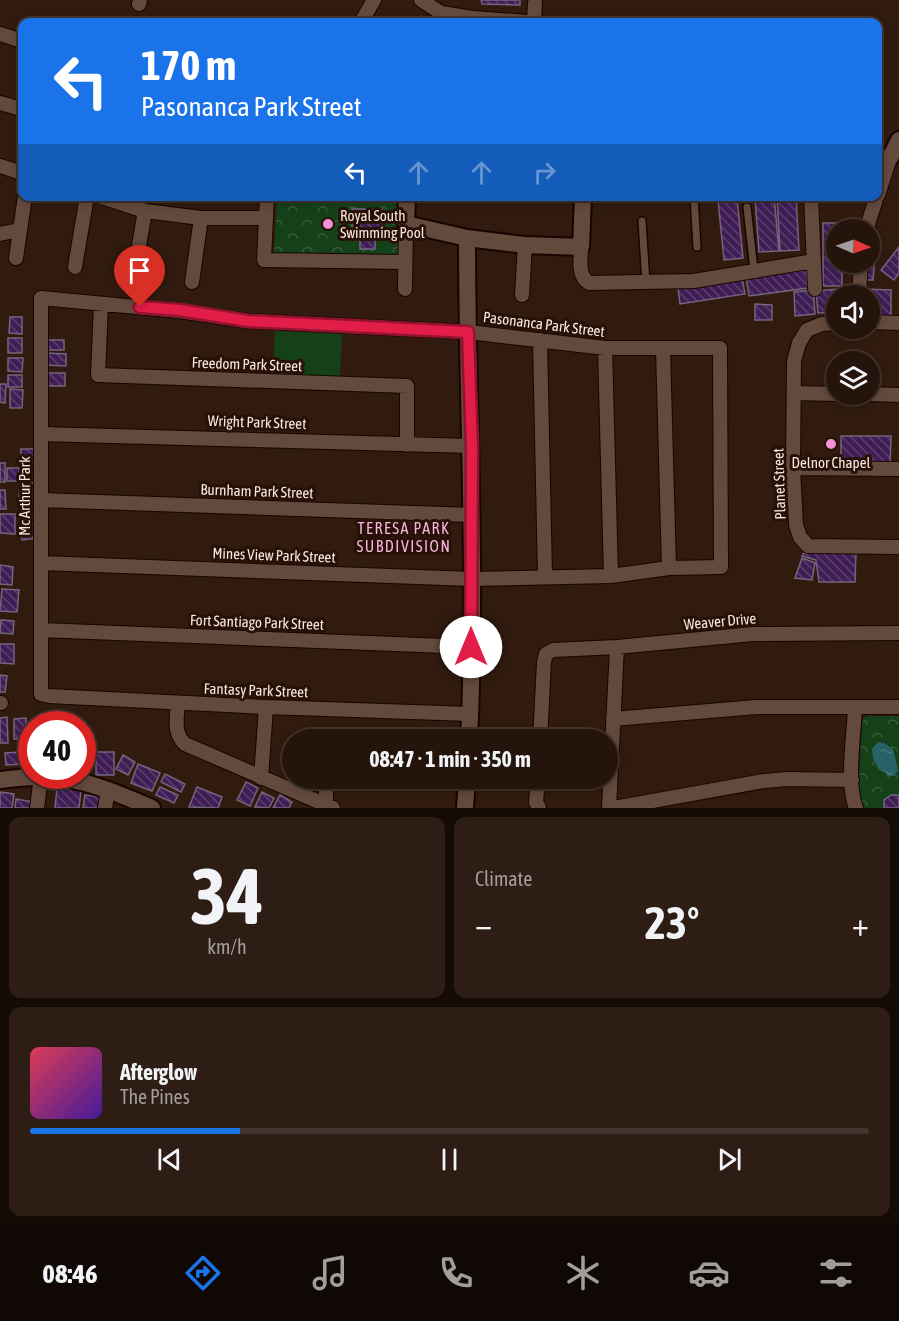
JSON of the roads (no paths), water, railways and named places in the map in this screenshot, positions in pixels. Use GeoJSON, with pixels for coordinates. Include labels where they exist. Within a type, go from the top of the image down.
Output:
{"type":"FeatureCollection","features":[{"type":"Feature","properties":{"kind":"street"},"geometry":{"type":"LineString","coordinates":[[363,18],[374,0]]}},
{"type":"Feature","properties":{"kind":"street"},"geometry":{"type":"LineString","coordinates":[[421,0],[438,18]]}},
{"type":"Feature","properties":{"kind":"street"},"geometry":{"type":"LineString","coordinates":[[534,18],[535,3]]}},
{"type":"Feature","properties":{"kind":"street"},"geometry":{"type":"LineString","coordinates":[[0,34],[18,40]]}},
{"type":"Feature","properties":{"kind":"street"},"geometry":{"type":"LineString","coordinates":[[0,103],[18,108]]}},
{"type":"Feature","properties":{"kind":"street"},"geometry":{"type":"LineString","coordinates":[[884,159],[899,140]]}},
{"type":"Feature","properties":{"kind":"street"},"geometry":{"type":"LineString","coordinates":[[0,166],[18,172]]}},
{"type":"Feature","properties":{"kind":"street"},"geometry":{"type":"LineString","coordinates":[[16,258],[24,201]]}},
{"type":"Feature","properties":{"kind":"street"},"geometry":{"type":"LineString","coordinates":[[75,267],[86,201]]}},
{"type":"Feature","properties":{"kind":"street"},"geometry":{"type":"LineString","coordinates":[[114,201],[145,211],[201,218],[266,218]]}},
{"type":"Feature","properties":{"kind":"street"},"geometry":{"type":"LineString","coordinates":[[267,201],[264,260],[405,262]]}},
{"type":"Feature","properties":{"kind":"street"},"geometry":{"type":"LineString","coordinates":[[405,289],[407,201]]}},
{"type":"Feature","properties":{"kind":"street"},"geometry":{"type":"LineString","coordinates":[[584,201],[581,274],[589,283],[694,281],[814,261]]}},
{"type":"Feature","properties":{"kind":"street"},"geometry":{"type":"LineString","coordinates":[[811,201],[815,289]]}},
{"type":"Feature","properties":{"kind":"street"},"geometry":{"type":"LineString","coordinates":[[870,219],[875,201]]}},
{"type":"Feature","properties":{"kind":"street"},"geometry":{"type":"LineString","coordinates":[[134,274],[145,211]]}},
{"type":"Feature","properties":{"kind":"street"},"geometry":{"type":"LineString","coordinates":[[192,282],[201,218]]}},
{"type":"Feature","properties":{"kind":"street"},"geometry":{"type":"LineString","coordinates":[[406,224],[467,238],[525,245],[581,247]]}},
{"type":"Feature","properties":{"kind":"street"},"geometry":{"type":"LineString","coordinates":[[0,234],[19,230]]}},
{"type":"Feature","properties":{"kind":"street"},"geometry":{"type":"LineString","coordinates":[[467,238],[472,446],[469,729]]}},
{"type":"Feature","properties":{"kind":"street"},"geometry":{"type":"LineString","coordinates":[[522,295],[525,245]]}},
{"type":"Feature","properties":{"kind":"street","name":"Pasonanca Park Street"},"geometry":{"type":"LineString","coordinates":[[41,298],[179,310],[248,321],[468,332],[605,348],[720,348],[721,567]]}},
{"type":"Feature","properties":{"kind":"street","name":"Mc Arthur Park"},"geometry":{"type":"LineString","coordinates":[[41,298],[41,694]]}},
{"type":"Feature","properties":{"kind":"street","name":"Freedom Park Street"},"geometry":{"type":"LineString","coordinates":[[101,304],[98,375],[407,386],[407,446]]}},
{"type":"Feature","properties":{"kind":"street"},"geometry":{"type":"LineString","coordinates":[[880,322],[899,323]]}},
{"type":"Feature","properties":{"kind":"street","name":"Planet Street"},"geometry":{"type":"LineString","coordinates":[[826,324],[807,330],[799,343],[794,361],[793,468],[796,525],[800,537],[808,546],[899,547]]}},
{"type":"Feature","properties":{"kind":"street"},"geometry":{"type":"LineString","coordinates":[[540,340],[545,577]]}},
{"type":"Feature","properties":{"kind":"street"},"geometry":{"type":"LineString","coordinates":[[605,348],[611,576]]}},
{"type":"Feature","properties":{"kind":"street"},"geometry":{"type":"LineString","coordinates":[[663,349],[669,568]]}},
{"type":"Feature","properties":{"kind":"street"},"geometry":{"type":"LineString","coordinates":[[794,393],[826,394]]}},
{"type":"Feature","properties":{"kind":"street"},"geometry":{"type":"LineString","coordinates":[[880,394],[899,395]]}},
{"type":"Feature","properties":{"kind":"street","name":"Wright Park Street"},"geometry":{"type":"LineString","coordinates":[[41,434],[272,439],[407,446],[472,446]]}},
{"type":"Feature","properties":{"kind":"street"},"geometry":{"type":"LineString","coordinates":[[793,468],[899,469]]}},
{"type":"Feature","properties":{"kind":"street","name":"Burnham Park Street"},"geometry":{"type":"LineString","coordinates":[[41,500],[472,515]]}},
{"type":"Feature","properties":{"kind":"street","name":"Mines View Park Street"},"geometry":{"type":"LineString","coordinates":[[41,563],[471,579],[611,576],[669,568],[721,567]]}},
{"type":"Feature","properties":{"kind":"street","name":"Fort Santiago Park Street"},"geometry":{"type":"LineString","coordinates":[[41,630],[471,647]]}},
{"type":"Feature","properties":{"kind":"street","name":"Weaver Drive"},"geometry":{"type":"LineString","coordinates":[[541,729],[544,662],[546,654],[553,650],[617,647],[753,633],[899,633]]}},
{"type":"Feature","properties":{"kind":"street"},"geometry":{"type":"LineString","coordinates":[[609,808],[617,647]]}},
{"type":"Feature","properties":{"kind":"street","name":"Fantasy Park Street"},"geometry":{"type":"LineString","coordinates":[[41,694],[178,703],[470,714]]}},
{"type":"Feature","properties":{"kind":"street"},"geometry":{"type":"LineString","coordinates":[[178,703],[177,732],[179,739],[185,744],[329,806],[327,789]]}},
{"type":"Feature","properties":{"kind":"street"},"geometry":{"type":"LineString","coordinates":[[613,719],[757,707],[899,706]]}},
{"type":"Feature","properties":{"kind":"street"},"geometry":{"type":"LineString","coordinates":[[261,778],[266,707]]}},
{"type":"Feature","properties":{"kind":"street"},"geometry":{"type":"LineString","coordinates":[[852,805],[855,707]]}},
{"type":"Feature","properties":{"kind":"street"},"geometry":{"type":"LineString","coordinates":[[0,780],[18,779]]}},
{"type":"Feature","properties":{"kind":"street"},"geometry":{"type":"LineString","coordinates":[[614,808],[764,781],[852,780]]}},
{"type":"Feature","properties":{"kind":"street"},"geometry":{"type":"LineString","coordinates":[[96,786],[152,808]]}},
{"type":"Feature","properties":{"kind":"street"},"geometry":{"type":"LineString","coordinates":[[37,808],[39,789]]}},
{"type":"Feature","properties":{"kind":"street"},"geometry":{"type":"LineString","coordinates":[[465,808],[466,789]]}},
{"type":"Feature","properties":{"kind":"street"},"geometry":{"type":"LineString","coordinates":[[537,789],[536,802],[539,808]]}},
{"type":"Feature","properties":{"kind":"street"},"geometry":{"type":"LineString","coordinates":[[105,808],[108,790]]}},
{"type":"Feature","properties":{"kind":"lane"},"geometry":{"type":"LineString","coordinates":[[694,201],[697,248]]}},
{"type":"Feature","properties":{"kind":"lane"},"geometry":{"type":"LineString","coordinates":[[747,207],[754,270]]}},
{"type":"Feature","properties":{"kind":"lane"},"geometry":{"type":"LineString","coordinates":[[642,221],[646,283]]}},
{"type":"Feature","properties":{"kind":"water"},"geometry":{"type":"Polygon","coordinates":[[[878,742],[893,749],[898,770],[894,776],[887,776],[885,772],[879,770],[873,758],[872,749],[878,742]]]}},
{"type":"Feature","properties":{"kind":"place","name":"Royal South Swimming Pool"},"geometry":{"type":"Point","coordinates":[328,224]}},
{"type":"Feature","properties":{"kind":"place","name":"Delnor Chapel"},"geometry":{"type":"Point","coordinates":[831,444]}},
{"type":"Feature","properties":{"kind":"district","name":"TERESA PARK SUBDIVISION"},"geometry":{"type":"Point","coordinates":[404,537]}}]}
